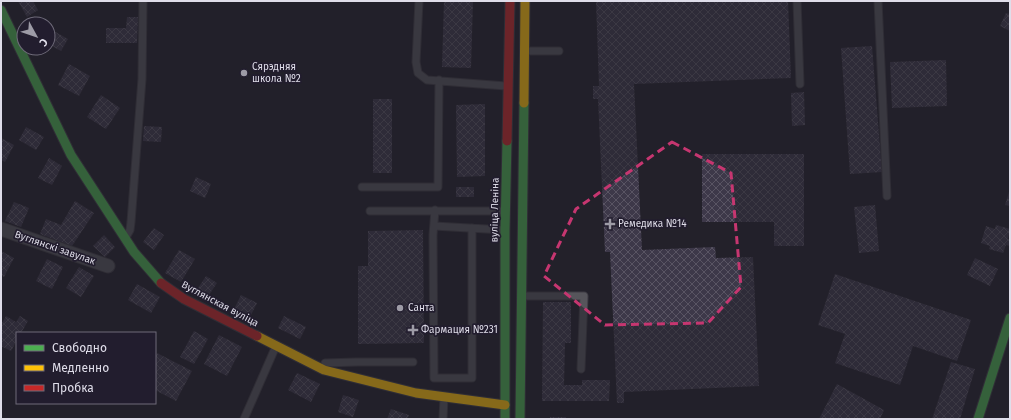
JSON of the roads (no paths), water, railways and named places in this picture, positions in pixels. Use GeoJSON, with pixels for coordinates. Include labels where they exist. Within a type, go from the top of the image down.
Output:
{"type":"FeatureCollection","features":[{"type":"Feature","properties":{"kind":"main road","name":"вуліца Леніна"},"geometry":{"type":"LineString","coordinates":[[510,1],[508,86],[514,211],[521,296],[520,419]]}},
{"type":"Feature","properties":{"kind":"main road","name":"вуліца Леніна"},"geometry":{"type":"LineString","coordinates":[[505,419],[505,230],[514,211],[524,86],[525,1]]}},
{"type":"Feature","properties":{"kind":"main road","name":"Вуглянская вуліца"},"geometry":{"type":"LineString","coordinates":[[1,10],[71,155],[125,239],[163,285],[184,299],[324,370],[416,392],[444,397],[520,406]]}},
{"type":"Feature","properties":{"kind":"main road"},"geometry":{"type":"LineString","coordinates":[[978,419],[1007,340],[1010,318]]}},
{"type":"Feature","properties":{"kind":"street","name":"Вуглянскі завулак"},"geometry":{"type":"LineString","coordinates":[[1,229],[108,266]]}},
{"type":"Feature","properties":{"kind":"lane"},"geometry":{"type":"LineString","coordinates":[[125,239],[130,230],[131,222],[142,79],[143,1]]}},
{"type":"Feature","properties":{"kind":"lane"},"geometry":{"type":"LineString","coordinates":[[419,1],[416,62],[418,73],[427,80],[524,86]]}},
{"type":"Feature","properties":{"kind":"lane"},"geometry":{"type":"LineString","coordinates":[[797,1],[800,84]]}},
{"type":"Feature","properties":{"kind":"lane"},"geometry":{"type":"LineString","coordinates":[[878,1],[887,196]]}},
{"type":"Feature","properties":{"kind":"lane"},"geometry":{"type":"LineString","coordinates":[[509,51],[559,51]]}},
{"type":"Feature","properties":{"kind":"lane"},"geometry":{"type":"LineString","coordinates":[[362,187],[438,187],[439,80]]}},
{"type":"Feature","properties":{"kind":"lane"},"geometry":{"type":"LineString","coordinates":[[435,210],[434,378],[472,378],[472,228]]}},
{"type":"Feature","properties":{"kind":"lane"},"geometry":{"type":"LineString","coordinates":[[370,211],[514,211]]}},
{"type":"Feature","properties":{"kind":"lane"},"geometry":{"type":"LineString","coordinates":[[434,226],[505,230]]}},
{"type":"Feature","properties":{"kind":"lane"},"geometry":{"type":"LineString","coordinates":[[506,294],[521,296],[584,296],[581,369]]}},
{"type":"Feature","properties":{"kind":"lane"},"geometry":{"type":"LineString","coordinates":[[244,419],[276,346]]}},
{"type":"Feature","properties":{"kind":"lane"},"geometry":{"type":"LineString","coordinates":[[311,364],[413,362]]}},
{"type":"Feature","properties":{"kind":"lane"},"geometry":{"type":"LineString","coordinates":[[443,419],[444,397]]}},
{"type":"Feature","properties":{"kind":"place","name":"Сярэдняя школа №2"},"geometry":{"type":"Point","coordinates":[244,73]}},
{"type":"Feature","properties":{"kind":"place","name":"Ремедика №14"},"geometry":{"type":"Point","coordinates":[610,224]}},
{"type":"Feature","properties":{"kind":"place","name":"Санта"},"geometry":{"type":"Point","coordinates":[400,308]}},
{"type":"Feature","properties":{"kind":"place","name":"Фармация №231"},"geometry":{"type":"Point","coordinates":[413,330]}}]}
